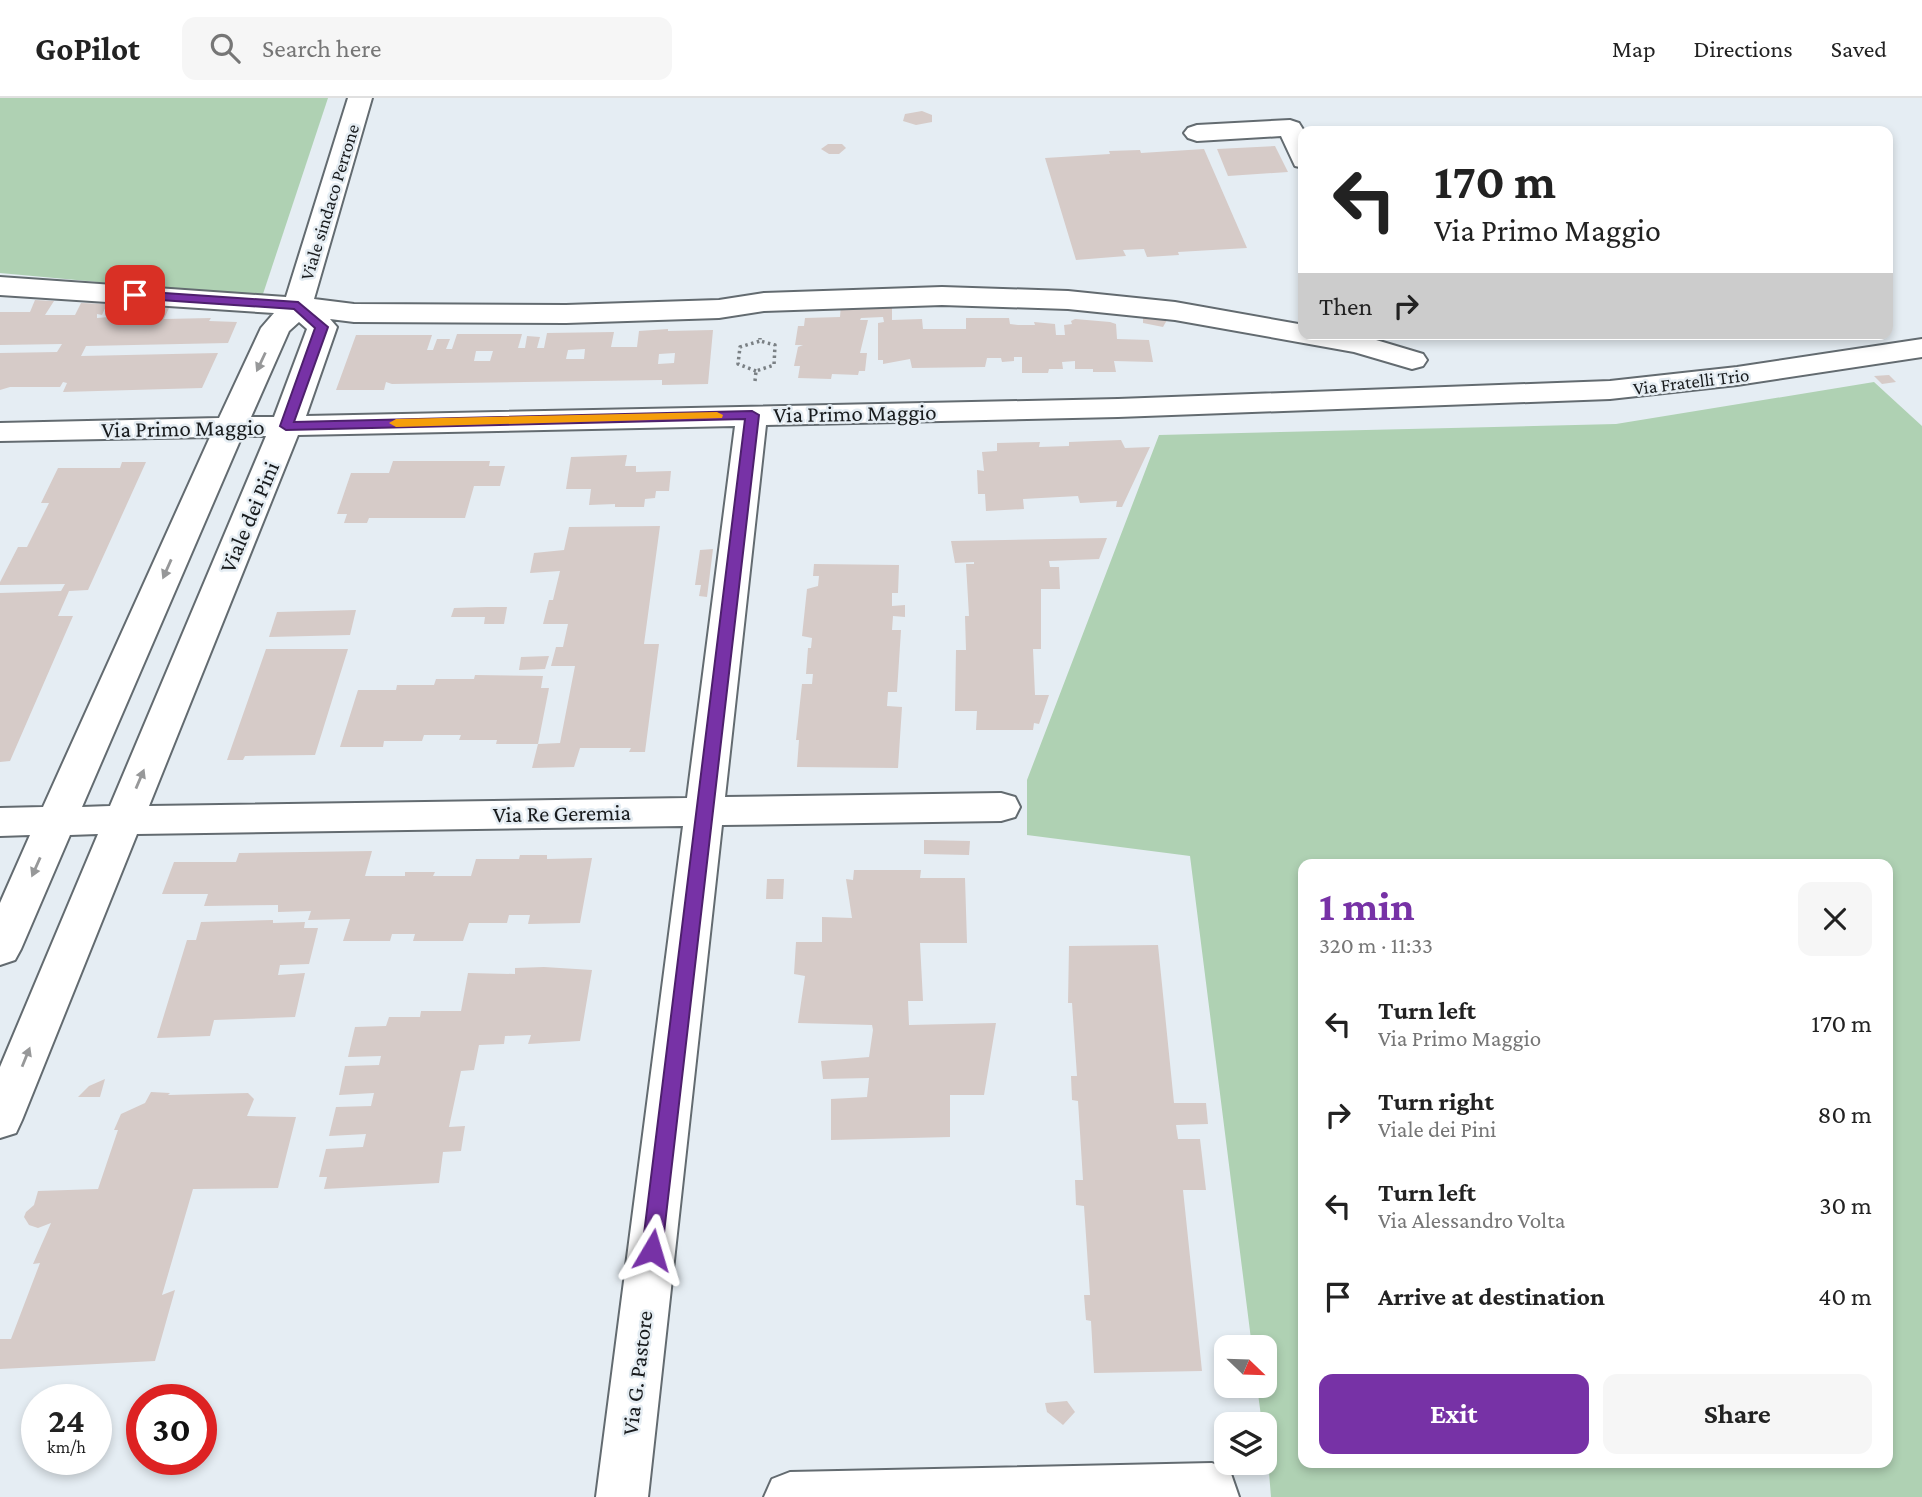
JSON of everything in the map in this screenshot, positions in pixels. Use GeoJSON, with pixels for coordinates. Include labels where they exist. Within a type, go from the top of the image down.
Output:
{"type":"FeatureCollection","features":[{"type":"Feature","properties":{"kind":"street","name":"Viale sindaco Perrone"},"geometry":{"type":"LineString","coordinates":[[298,306],[360,98]]}},
{"type":"Feature","properties":{"kind":"street"},"geometry":{"type":"LineString","coordinates":[[1197,133],[1290,128],[1298,146]]}},
{"type":"Feature","properties":{"kind":"street"},"geometry":{"type":"LineString","coordinates":[[0,286],[298,306],[354,313],[566,314],[719,309],[764,302],[942,296],[1068,300],[1175,311],[1298,333]]}},
{"type":"Feature","properties":{"kind":"street"},"geometry":{"type":"LineString","coordinates":[[0,948],[276,328],[298,306]]}},
{"type":"Feature","properties":{"kind":"street","name":"Viale dei Pini"},"geometry":{"type":"LineString","coordinates":[[0,1120],[286,426],[322,327],[298,306]]}},
{"type":"Feature","properties":{"kind":"street"},"geometry":{"type":"LineString","coordinates":[[1338,340],[1412,360]]}},
{"type":"Feature","properties":{"kind":"street"},"geometry":{"type":"LineString","coordinates":[[1392,340],[1457,396]]}},
{"type":"Feature","properties":{"kind":"street","name":"Via Fratelli Trio"},"geometry":{"type":"LineString","coordinates":[[1457,396],[1610,390],[1737,376],[1922,348]]}},
{"type":"Feature","properties":{"kind":"street","name":"Via Primo Maggio"},"geometry":{"type":"LineString","coordinates":[[0,432],[1118,408],[1457,396]]}},
{"type":"Feature","properties":{"kind":"street","name":"Via G. Pastore"},"geometry":{"type":"LineString","coordinates":[[622,1497],[752,415]]}},
{"type":"Feature","properties":{"kind":"street","name":"Via Re Geremia"},"geometry":{"type":"LineString","coordinates":[[0,822],[1001,807]]}},
{"type":"Feature","properties":{"kind":"street"},"geometry":{"type":"LineString","coordinates":[[790,1497],[1212,1489],[1213,1497]]}},
{"type":"Feature","properties":{"kind":"path"},"geometry":{"type":"LineString","coordinates":[[760,341],[764,302]]}},
{"type":"Feature","properties":{"kind":"path"},"geometry":{"type":"LineString","coordinates":[[760,341],[775,345],[774,365],[756,371],[738,364],[740,347],[760,341]]}},
{"type":"Feature","properties":{"kind":"path"},"geometry":{"type":"LineString","coordinates":[[752,415],[756,371]]}},
{"type":"Feature","properties":{"kind":"green space"},"geometry":{"type":"Polygon","coordinates":[[[0,98],[328,98],[262,297],[0,273],[0,98]]]}},
{"type":"Feature","properties":{"kind":"green space"},"geometry":{"type":"Polygon","coordinates":[[[1874,382],[1922,426],[1922,1497],[1271,1497],[1269,1475],[1277,1475],[1277,1412],[1260,1412],[1259,1398],[1278,1398],[1278,1335],[1250,1335],[1190,856],[1027,835],[1027,780],[1159,435],[1616,424],[1874,382]]]}},
{"type":"Feature","properties":{"kind":"building"},"geometry":{"type":"Polygon","coordinates":[[[922,111],[932,115],[932,122],[916,125],[903,121],[905,114],[922,111]]]}},
{"type":"Feature","properties":{"kind":"building"},"geometry":{"type":"Polygon","coordinates":[[[828,144],[842,144],[846,148],[839,154],[829,154],[821,149],[828,144]]]}},
{"type":"Feature","properties":{"kind":"building"},"geometry":{"type":"Polygon","coordinates":[[[1275,146],[1288,172],[1228,176],[1217,149],[1275,146]]]}},
{"type":"Feature","properties":{"kind":"building"},"geometry":{"type":"Polygon","coordinates":[[[1204,149],[1247,248],[1178,252],[1179,255],[1147,257],[1144,249],[1123,250],[1126,256],[1076,260],[1045,158],[1110,154],[1109,151],[1140,150],[1141,153],[1204,149]]]}},
{"type":"Feature","properties":{"kind":"building"},"geometry":{"type":"Polygon","coordinates":[[[35,300],[54,301],[45,315],[75,315],[81,303],[107,304],[102,315],[97,314],[97,318],[133,315],[137,306],[169,308],[164,319],[211,318],[209,321],[237,322],[228,343],[86,346],[81,356],[218,353],[202,388],[63,392],[67,383],[63,382],[60,387],[10,387],[0,390],[0,353],[57,352],[62,344],[0,345],[0,312],[30,312],[35,300]]]}},
{"type":"Feature","properties":{"kind":"building"},"geometry":{"type":"Polygon","coordinates":[[[892,303],[892,320],[922,319],[923,329],[966,329],[966,318],[1009,318],[1010,324],[1055,324],[1056,335],[1065,335],[1064,325],[1072,324],[1071,321],[1075,319],[1110,322],[1116,324],[1117,339],[1149,340],[1153,362],[1114,361],[1116,372],[1093,372],[1093,369],[1075,369],[1075,361],[1062,362],[1063,369],[1049,369],[1048,373],[1022,373],[1022,357],[1002,362],[1001,358],[987,358],[985,367],[912,368],[910,359],[883,364],[883,360],[878,360],[878,323],[884,322],[883,317],[860,320],[868,320],[860,353],[867,353],[865,371],[859,371],[858,375],[832,374],[831,379],[798,378],[800,366],[794,366],[798,347],[803,345],[795,345],[798,326],[804,326],[805,318],[840,317],[841,304],[892,303]]]}},
{"type":"Feature","properties":{"kind":"building"},"geometry":{"type":"Polygon","coordinates":[[[1143,316],[1167,320],[1163,327],[1143,323],[1143,316]]]}},
{"type":"Feature","properties":{"kind":"building"},"geometry":{"type":"Polygon","coordinates":[[[713,330],[708,384],[662,385],[662,380],[386,382],[384,390],[336,390],[356,335],[432,335],[427,350],[433,350],[437,339],[450,339],[446,349],[452,349],[457,334],[522,334],[518,348],[525,348],[527,336],[540,337],[537,348],[544,348],[547,333],[614,332],[611,347],[637,347],[639,331],[713,330]],[[585,349],[568,350],[566,359],[584,359],[585,349]],[[476,351],[474,361],[490,361],[493,351],[476,351]],[[675,353],[659,354],[658,364],[674,363],[675,353]]]}},
{"type":"Feature","properties":{"kind":"building"},"geometry":{"type":"Polygon","coordinates":[[[1889,375],[1896,382],[1882,384],[1874,376],[1889,375]]]}},
{"type":"Feature","properties":{"kind":"building"},"geometry":{"type":"Polygon","coordinates":[[[1121,440],[1125,448],[1150,447],[1122,507],[1116,507],[1117,501],[1080,503],[1078,496],[1023,499],[1024,509],[986,511],[985,494],[978,494],[977,470],[984,471],[982,452],[997,451],[997,443],[1040,442],[1039,447],[1069,446],[1069,442],[1121,440]]]}},
{"type":"Feature","properties":{"kind":"building"},"geometry":{"type":"Polygon","coordinates":[[[627,455],[625,466],[636,466],[636,472],[671,471],[669,491],[656,491],[655,498],[645,499],[644,507],[615,507],[615,504],[589,505],[591,489],[566,489],[571,457],[627,455]]]}},
{"type":"Feature","properties":{"kind":"building"},"geometry":{"type":"Polygon","coordinates":[[[393,461],[490,461],[489,466],[505,466],[500,486],[474,486],[465,518],[369,518],[367,523],[344,523],[347,514],[337,514],[351,473],[389,473],[393,461]]]}},
{"type":"Feature","properties":{"kind":"building"},"geometry":{"type":"Polygon","coordinates":[[[122,462],[146,462],[88,590],[69,591],[58,616],[73,616],[10,761],[0,762],[0,593],[61,591],[65,584],[0,585],[0,582],[18,547],[27,547],[49,503],[41,503],[58,468],[120,468],[122,462]]]}},
{"type":"Feature","properties":{"kind":"building"},"geometry":{"type":"Polygon","coordinates":[[[660,526],[644,644],[659,644],[645,752],[629,752],[631,748],[580,748],[574,767],[532,768],[538,744],[560,743],[575,666],[551,666],[556,647],[563,647],[568,624],[543,624],[549,600],[553,600],[560,571],[530,573],[534,553],[564,550],[569,527],[660,526]]]}},
{"type":"Feature","properties":{"kind":"building"},"geometry":{"type":"Polygon","coordinates":[[[1107,538],[1099,559],[1049,561],[1050,567],[1059,567],[1060,589],[1041,589],[1041,649],[1033,649],[1035,695],[1049,695],[1039,724],[1034,723],[1033,730],[976,730],[977,711],[955,711],[956,650],[966,650],[965,616],[969,616],[966,564],[974,562],[955,563],[951,541],[1107,538]]]}},
{"type":"Feature","properties":{"kind":"building"},"geometry":{"type":"Polygon","coordinates":[[[713,549],[707,597],[699,596],[701,585],[695,585],[700,550],[713,549]]]}},
{"type":"Feature","properties":{"kind":"building"},"geometry":{"type":"Polygon","coordinates":[[[814,564],[899,565],[898,593],[892,593],[892,606],[905,605],[905,617],[893,616],[892,630],[901,630],[897,692],[888,692],[887,706],[902,707],[898,768],[797,767],[799,740],[796,740],[802,684],[812,684],[813,674],[806,674],[808,648],[811,648],[812,638],[802,636],[807,589],[818,586],[819,576],[813,576],[814,564]]]}},
{"type":"Feature","properties":{"kind":"building"},"geometry":{"type":"Polygon","coordinates":[[[507,607],[504,624],[484,624],[485,617],[451,617],[454,608],[507,607]]]}},
{"type":"Feature","properties":{"kind":"building"},"geometry":{"type":"Polygon","coordinates":[[[356,610],[350,635],[269,637],[277,612],[356,610]]]}},
{"type":"Feature","properties":{"kind":"building"},"geometry":{"type":"Polygon","coordinates":[[[266,649],[348,649],[315,755],[245,756],[243,760],[227,760],[266,649]]]}},
{"type":"Feature","properties":{"kind":"building"},"geometry":{"type":"Polygon","coordinates":[[[549,656],[545,669],[519,670],[521,657],[549,656]]]}},
{"type":"Feature","properties":{"kind":"building"},"geometry":{"type":"Polygon","coordinates":[[[475,675],[543,676],[541,688],[549,688],[538,744],[496,744],[497,740],[459,740],[461,735],[424,735],[422,741],[384,741],[383,747],[340,747],[358,690],[396,690],[397,685],[434,685],[436,679],[474,679],[475,675]]]}},
{"type":"Feature","properties":{"kind":"building"},"geometry":{"type":"Polygon","coordinates":[[[924,840],[970,841],[969,855],[924,854],[924,840]]]}},
{"type":"Feature","properties":{"kind":"building"},"geometry":{"type":"Polygon","coordinates":[[[372,851],[365,876],[405,876],[405,872],[435,872],[433,876],[471,876],[476,859],[519,859],[520,855],[547,855],[547,859],[592,858],[580,923],[528,924],[530,915],[509,915],[507,923],[469,923],[463,941],[413,941],[415,934],[392,934],[390,941],[343,941],[350,919],[308,920],[311,911],[278,912],[278,905],[204,906],[208,894],[162,894],[174,862],[236,862],[239,853],[372,851]]]}},
{"type":"Feature","properties":{"kind":"building"},"geometry":{"type":"Polygon","coordinates":[[[854,870],[921,870],[920,878],[965,878],[967,943],[920,943],[923,1001],[908,1001],[909,1025],[996,1023],[984,1095],[950,1095],[950,1137],[831,1140],[831,1099],[867,1097],[869,1078],[823,1079],[821,1061],[869,1057],[873,1030],[872,1025],[798,1023],[805,976],[794,974],[796,942],[822,942],[822,917],[852,918],[846,879],[853,880],[854,870]]]}},
{"type":"Feature","properties":{"kind":"building"},"geometry":{"type":"Polygon","coordinates":[[[767,879],[784,879],[783,899],[766,899],[767,879]]]}},
{"type":"Feature","properties":{"kind":"building"},"geometry":{"type":"Polygon","coordinates":[[[273,920],[273,923],[305,922],[304,928],[318,928],[309,964],[280,965],[278,975],[305,973],[295,1017],[214,1020],[210,1036],[157,1038],[187,940],[196,940],[201,922],[273,920]]]}},
{"type":"Feature","properties":{"kind":"building"},"geometry":{"type":"Polygon","coordinates":[[[1158,945],[1174,1103],[1206,1103],[1208,1124],[1176,1125],[1178,1139],[1200,1139],[1206,1190],[1183,1190],[1202,1371],[1094,1373],[1091,1321],[1086,1320],[1084,1295],[1090,1295],[1084,1206],[1076,1205],[1075,1180],[1083,1180],[1078,1101],[1072,1100],[1071,1076],[1077,1076],[1072,1003],[1068,1003],[1069,946],[1158,945]]]}},
{"type":"Feature","properties":{"kind":"building"},"geometry":{"type":"Polygon","coordinates":[[[515,968],[592,970],[580,1041],[528,1044],[531,1035],[505,1036],[504,1044],[479,1045],[474,1070],[461,1071],[449,1127],[465,1126],[461,1151],[443,1152],[439,1183],[324,1189],[327,1177],[319,1177],[326,1149],[363,1147],[366,1134],[329,1136],[336,1107],[371,1106],[374,1093],[339,1095],[345,1066],[379,1065],[381,1056],[348,1057],[355,1027],[386,1026],[389,1017],[420,1017],[421,1011],[461,1011],[468,973],[515,974],[515,968]]]}},
{"type":"Feature","properties":{"kind":"building"},"geometry":{"type":"Polygon","coordinates":[[[105,1079],[100,1097],[78,1097],[89,1086],[105,1079]]]}},
{"type":"Feature","properties":{"kind":"building"},"geometry":{"type":"Polygon","coordinates":[[[151,1092],[170,1093],[168,1095],[248,1093],[254,1099],[247,1116],[296,1117],[278,1188],[193,1189],[162,1295],[175,1290],[155,1361],[0,1369],[0,1339],[11,1339],[40,1263],[33,1264],[51,1223],[38,1228],[29,1225],[24,1217],[26,1212],[34,1205],[38,1191],[98,1189],[121,1114],[145,1103],[151,1092]]]}},
{"type":"Feature","properties":{"kind":"building"},"geometry":{"type":"Polygon","coordinates":[[[1067,1401],[1075,1412],[1063,1425],[1047,1412],[1045,1403],[1067,1401]]]}},
{"type":"Feature","properties":{"kind":"slow traffic"},"geometry":{"type":"LineString","coordinates":[[396,423],[717,415]]}},
{"type":"Feature","properties":{"kind":"route"},"geometry":{"type":"LineString","coordinates":[[135,295],[298,306],[322,327],[286,426],[752,415],[652,1250]]}}]}
